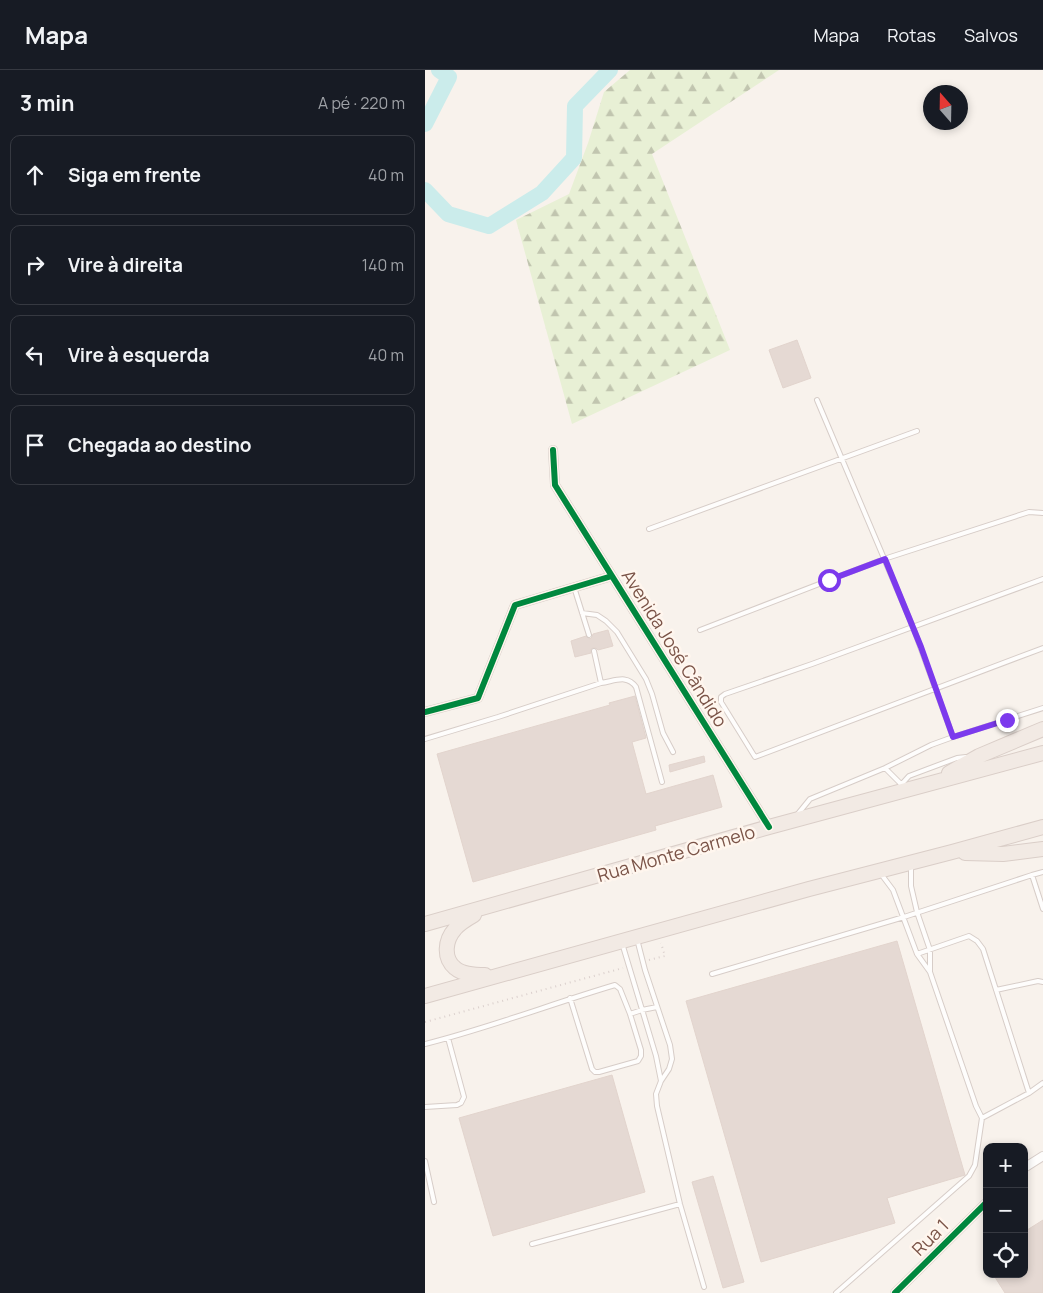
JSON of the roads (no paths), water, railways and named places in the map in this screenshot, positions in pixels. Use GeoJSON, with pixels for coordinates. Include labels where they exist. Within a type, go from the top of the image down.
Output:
{"type":"FeatureCollection","features":[{"type":"Feature","properties":{"kind":"highway"},"geometry":{"type":"LineString","coordinates":[[934,782],[979,756],[1043,729]]}},
{"type":"Feature","properties":{"kind":"highway","name":"Rua Monte Carmelo"},"geometry":{"type":"LineString","coordinates":[[425,924],[769,827],[898,788],[934,782],[1043,753]]}},
{"type":"Feature","properties":{"kind":"highway"},"geometry":{"type":"LineString","coordinates":[[425,996],[879,870],[1043,827]]}},
{"type":"Feature","properties":{"kind":"highway"},"geometry":{"type":"LineString","coordinates":[[952,852],[1003,854],[1043,849]]}},
{"type":"Feature","properties":{"kind":"highway"},"geometry":{"type":"LineString","coordinates":[[492,906],[465,920],[455,929],[449,938],[446,948],[455,968],[465,973],[478,975],[503,974]]}},
{"type":"Feature","properties":{"kind":"street","name":"Avenida José Cândido"},"geometry":{"type":"LineString","coordinates":[[553,450],[555,485],[769,827]]}},
{"type":"Feature","properties":{"kind":"street"},"geometry":{"type":"LineString","coordinates":[[425,712],[478,698],[515,605],[612,576]]}},
{"type":"Feature","properties":{"kind":"street"},"geometry":{"type":"LineString","coordinates":[[1028,1165],[1043,1156]]}},
{"type":"Feature","properties":{"kind":"street","name":"Rua 1"},"geometry":{"type":"LineString","coordinates":[[895,1293],[983,1209]]}},
{"type":"Feature","properties":{"kind":"lane"},"geometry":{"type":"LineString","coordinates":[[817,400],[913,627],[953,737]]}},
{"type":"Feature","properties":{"kind":"lane"},"geometry":{"type":"LineString","coordinates":[[649,529],[917,431]]}},
{"type":"Feature","properties":{"kind":"lane"},"geometry":{"type":"LineString","coordinates":[[701,630],[885,559],[1029,512],[1043,513]]}},
{"type":"Feature","properties":{"kind":"lane"},"geometry":{"type":"LineString","coordinates":[[1043,579],[725,694],[721,697],[721,702],[755,757],[1043,648]]}},
{"type":"Feature","properties":{"kind":"lane"},"geometry":{"type":"LineString","coordinates":[[575,587],[589,635]]}},
{"type":"Feature","properties":{"kind":"lane"},"geometry":{"type":"LineString","coordinates":[[582,613],[597,615],[617,632],[646,679],[663,733],[673,752]]}},
{"type":"Feature","properties":{"kind":"lane"},"geometry":{"type":"LineString","coordinates":[[594,652],[601,683]]}},
{"type":"Feature","properties":{"kind":"lane"},"geometry":{"type":"LineString","coordinates":[[425,739],[601,683],[624,678],[633,682],[636,688],[662,782]]}},
{"type":"Feature","properties":{"kind":"lane"},"geometry":{"type":"LineString","coordinates":[[793,820],[810,799],[885,768],[931,744],[1043,708]]}},
{"type":"Feature","properties":{"kind":"lane"},"geometry":{"type":"LineString","coordinates":[[885,768],[898,788],[909,776],[957,758],[979,756]]}},
{"type":"Feature","properties":{"kind":"lane"},"geometry":{"type":"LineString","coordinates":[[911,862],[911,886],[917,912],[930,950],[930,972]]}},
{"type":"Feature","properties":{"kind":"lane"},"geometry":{"type":"LineString","coordinates":[[836,1293],[969,1176],[975,1165],[982,1118],[976,1106],[930,972],[917,954],[893,890],[879,870]]}},
{"type":"Feature","properties":{"kind":"lane"},"geometry":{"type":"LineString","coordinates":[[712,974],[904,917],[1043,872]]}},
{"type":"Feature","properties":{"kind":"lane"},"geometry":{"type":"LineString","coordinates":[[1032,875],[1043,908]]}},
{"type":"Feature","properties":{"kind":"lane"},"geometry":{"type":"LineString","coordinates":[[917,954],[969,936],[977,941],[983,949],[1029,1093]]}},
{"type":"Feature","properties":{"kind":"lane"},"geometry":{"type":"LineString","coordinates":[[636,937],[670,1045],[672,1059],[656,1094],[657,1106],[680,1204],[704,1286]]}},
{"type":"Feature","properties":{"kind":"lane"},"geometry":{"type":"LineString","coordinates":[[622,941],[659,1066],[661,1081]]}},
{"type":"Feature","properties":{"kind":"lane"},"geometry":{"type":"LineString","coordinates":[[996,990],[1043,982]]}},
{"type":"Feature","properties":{"kind":"lane"},"geometry":{"type":"LineString","coordinates":[[425,1044],[448,1038],[570,998],[615,985],[620,989],[630,1014],[641,1050],[641,1056],[638,1061],[595,1072],[592,1069],[570,998]]}},
{"type":"Feature","properties":{"kind":"lane"},"geometry":{"type":"LineString","coordinates":[[630,1014],[657,1007]]}},
{"type":"Feature","properties":{"kind":"lane"},"geometry":{"type":"LineString","coordinates":[[425,1107],[457,1105],[461,1103],[464,1097],[448,1038]]}},
{"type":"Feature","properties":{"kind":"lane"},"geometry":{"type":"LineString","coordinates":[[659,1066],[669,1069]]}},
{"type":"Feature","properties":{"kind":"lane"},"geometry":{"type":"LineString","coordinates":[[982,1118],[1029,1093],[1043,1083]]}},
{"type":"Feature","properties":{"kind":"lane"},"geometry":{"type":"LineString","coordinates":[[425,1161],[434,1202]]}},
{"type":"Feature","properties":{"kind":"lane"},"geometry":{"type":"LineString","coordinates":[[532,1244],[680,1204]]}},
{"type":"Feature","properties":{"kind":"waterway"},"geometry":{"type":"LineString","coordinates":[[425,124],[449,77],[439,70]]}},
{"type":"Feature","properties":{"kind":"waterway"},"geometry":{"type":"LineString","coordinates":[[425,190],[448,214],[489,226],[542,193],[574,158],[575,106],[610,70]]}}]}
